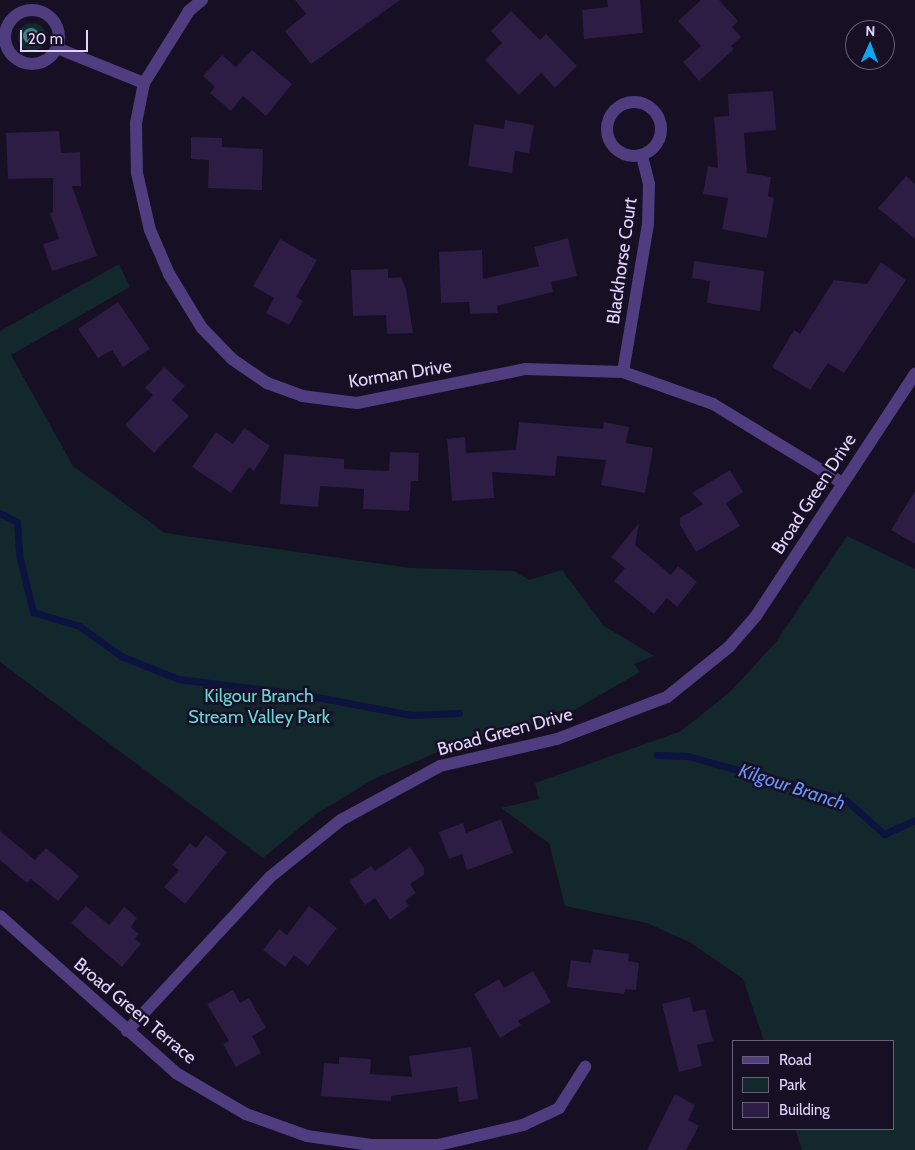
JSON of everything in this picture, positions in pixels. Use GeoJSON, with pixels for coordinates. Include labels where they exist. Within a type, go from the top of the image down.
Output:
{"type":"FeatureCollection","features":[{"type":"Feature","properties":{"kind":"street","name":"Korman Drive"},"geometry":{"type":"LineString","coordinates":[[202,0],[189,11],[144,83],[136,123],[137,173],[150,230],[169,274],[202,328],[232,358],[267,382],[302,396],[357,403],[525,369],[623,372],[713,404],[841,482]]}},
{"type":"Feature","properties":{"kind":"street"},"geometry":{"type":"LineString","coordinates":[[39,11],[55,22],[60,39],[57,48],[38,64],[21,62],[9,51],[8,26],[21,13],[39,11]]}},
{"type":"Feature","properties":{"kind":"street"},"geometry":{"type":"LineString","coordinates":[[57,48],[144,83]]}},
{"type":"Feature","properties":{"kind":"street"},"geometry":{"type":"LineString","coordinates":[[626,103],[644,104],[658,117],[660,135],[642,155],[615,149],[607,132],[611,115],[626,103]]}},
{"type":"Feature","properties":{"kind":"street","name":"Blackhorse Court"},"geometry":{"type":"LineString","coordinates":[[623,372],[648,224],[649,184],[642,155]]}},
{"type":"Feature","properties":{"kind":"street","name":"Broad Green Drive"},"geometry":{"type":"LineString","coordinates":[[127,1031],[270,877],[340,820],[440,766],[557,739],[667,697],[729,646],[756,616],[841,482],[915,374]]}},
{"type":"Feature","properties":{"kind":"street","name":"Broad Green Terrace"},"geometry":{"type":"LineString","coordinates":[[0,916],[176,1073],[246,1114],[307,1136],[371,1145],[438,1145],[523,1125],[559,1108],[585,1067]]}},
{"type":"Feature","properties":{"kind":"green space"},"geometry":{"type":"Polygon","coordinates":[[[32,23],[42,27],[46,37],[42,47],[32,51],[22,47],[18,37],[22,27],[32,23]]]}},
{"type":"Feature","properties":{"kind":"green space","name":"Kilgour Branch Stream Valley Park"},"geometry":{"type":"Polygon","coordinates":[[[119,264],[130,287],[11,355],[73,466],[165,533],[410,568],[514,571],[529,580],[562,570],[604,626],[654,656],[634,664],[640,672],[574,710],[527,728],[440,751],[372,780],[316,814],[263,858],[0,662],[0,331],[119,264]]]}},
{"type":"Feature","properties":{"kind":"green space"},"geometry":{"type":"Polygon","coordinates":[[[847,536],[915,569],[915,1150],[802,1150],[795,1130],[895,1130],[895,1040],[764,1040],[743,979],[691,943],[647,923],[565,906],[549,843],[501,808],[539,799],[535,783],[679,732],[731,691],[776,642],[847,536]]]}},
{"type":"Feature","properties":{"kind":"building"},"geometry":{"type":"Polygon","coordinates":[[[295,0],[400,0],[311,64],[285,31],[306,14],[295,0]]]}},
{"type":"Feature","properties":{"kind":"building"},"geometry":{"type":"Polygon","coordinates":[[[607,0],[640,0],[643,33],[584,39],[582,10],[608,7],[607,0]]]}},
{"type":"Feature","properties":{"kind":"building"},"geometry":{"type":"Polygon","coordinates":[[[701,0],[719,0],[738,21],[732,27],[741,37],[731,46],[734,49],[699,81],[683,62],[701,46],[678,21],[701,0]]]}},
{"type":"Feature","properties":{"kind":"building"},"geometry":{"type":"Polygon","coordinates":[[[511,11],[540,40],[546,34],[577,66],[555,88],[541,73],[519,95],[485,60],[502,43],[491,31],[511,11]]]}},
{"type":"Feature","properties":{"kind":"building"},"geometry":{"type":"Polygon","coordinates":[[[252,50],[292,84],[266,116],[243,96],[231,111],[210,93],[215,87],[203,76],[222,55],[236,67],[252,50]]]}},
{"type":"Feature","properties":{"kind":"building"},"geometry":{"type":"Polygon","coordinates":[[[773,91],[776,130],[744,133],[747,173],[771,177],[768,196],[774,198],[767,238],[722,229],[728,198],[703,194],[708,166],[718,168],[714,117],[729,116],[728,94],[773,91]]]}},
{"type":"Feature","properties":{"kind":"building"},"geometry":{"type":"Polygon","coordinates":[[[505,120],[534,125],[529,153],[515,151],[512,173],[468,166],[474,124],[504,129],[505,120]]]}},
{"type":"Feature","properties":{"kind":"building"},"geometry":{"type":"Polygon","coordinates":[[[59,131],[61,153],[80,152],[81,186],[72,186],[97,256],[52,271],[43,244],[59,239],[50,213],[53,212],[53,178],[8,179],[6,133],[59,131]]]}},
{"type":"Feature","properties":{"kind":"building"},"geometry":{"type":"Polygon","coordinates":[[[191,137],[222,138],[222,147],[263,149],[262,190],[208,188],[209,160],[191,159],[191,137]]]}},
{"type":"Feature","properties":{"kind":"building"},"geometry":{"type":"Polygon","coordinates":[[[906,176],[915,184],[915,239],[878,208],[906,176]]]}},
{"type":"Feature","properties":{"kind":"building"},"geometry":{"type":"Polygon","coordinates":[[[568,238],[577,276],[551,282],[553,292],[497,306],[498,313],[470,314],[469,302],[441,303],[439,252],[482,250],[483,279],[539,266],[534,247],[568,238]]]}},
{"type":"Feature","properties":{"kind":"building"},"geometry":{"type":"Polygon","coordinates":[[[280,239],[317,260],[296,297],[303,301],[289,325],[266,313],[274,298],[253,286],[280,239]]]}},
{"type":"Feature","properties":{"kind":"building"},"geometry":{"type":"Polygon","coordinates":[[[694,261],[764,271],[760,311],[707,303],[710,281],[692,278],[694,261]]]}},
{"type":"Feature","properties":{"kind":"building"},"geometry":{"type":"Polygon","coordinates":[[[881,262],[906,280],[844,373],[828,363],[810,390],[772,367],[794,330],[800,334],[834,280],[867,284],[881,262]]]}},
{"type":"Feature","properties":{"kind":"building"},"geometry":{"type":"Polygon","coordinates":[[[388,269],[388,278],[401,277],[406,289],[413,333],[387,334],[386,315],[353,316],[351,270],[388,269]]]}},
{"type":"Feature","properties":{"kind":"building"},"geometry":{"type":"Polygon","coordinates":[[[118,302],[150,349],[123,367],[112,350],[98,358],[78,329],[118,302]]]}},
{"type":"Feature","properties":{"kind":"building"},"geometry":{"type":"Polygon","coordinates":[[[164,367],[185,386],[172,400],[189,416],[154,453],[125,425],[153,395],[145,388],[164,367]]]}},
{"type":"Feature","properties":{"kind":"building"},"geometry":{"type":"Polygon","coordinates":[[[519,422],[603,429],[604,422],[629,427],[626,443],[653,448],[645,493],[601,485],[606,460],[557,456],[555,476],[492,472],[494,498],[452,501],[447,439],[465,437],[466,453],[516,450],[519,422]]]}},
{"type":"Feature","properties":{"kind":"building"},"geometry":{"type":"Polygon","coordinates":[[[244,428],[270,446],[254,471],[249,467],[231,493],[192,467],[216,432],[233,444],[244,428]]]}},
{"type":"Feature","properties":{"kind":"building"},"geometry":{"type":"Polygon","coordinates":[[[390,452],[419,453],[418,481],[411,481],[409,511],[363,509],[364,489],[320,486],[318,507],[280,504],[284,454],[344,459],[344,469],[389,471],[390,452]]]}},
{"type":"Feature","properties":{"kind":"building"},"geometry":{"type":"Polygon","coordinates":[[[730,470],[743,492],[726,503],[740,526],[696,552],[680,525],[680,518],[703,504],[692,493],[730,470]]]}},
{"type":"Feature","properties":{"kind":"building"},"geometry":{"type":"Polygon","coordinates":[[[915,491],[915,544],[891,530],[915,491]]]}},
{"type":"Feature","properties":{"kind":"building"},"geometry":{"type":"Polygon","coordinates":[[[639,523],[635,545],[671,575],[678,566],[697,582],[677,607],[667,598],[654,614],[614,581],[625,568],[611,557],[639,523]]]}},
{"type":"Feature","properties":{"kind":"building"},"geometry":{"type":"Polygon","coordinates":[[[501,819],[513,853],[467,870],[462,854],[449,859],[439,832],[463,823],[466,833],[501,819]]]}},
{"type":"Feature","properties":{"kind":"building"},"geometry":{"type":"Polygon","coordinates":[[[0,831],[35,860],[46,848],[79,876],[58,901],[31,879],[27,883],[0,860],[0,831]]]}},
{"type":"Feature","properties":{"kind":"building"},"geometry":{"type":"Polygon","coordinates":[[[206,835],[227,852],[185,904],[164,887],[179,870],[172,865],[190,843],[196,848],[206,835]]]}},
{"type":"Feature","properties":{"kind":"building"},"geometry":{"type":"Polygon","coordinates":[[[410,847],[424,868],[424,875],[410,884],[416,893],[405,901],[409,906],[390,920],[375,898],[365,905],[349,881],[371,866],[375,871],[410,847]]]}},
{"type":"Feature","properties":{"kind":"building"},"geometry":{"type":"Polygon","coordinates":[[[86,906],[109,925],[124,907],[137,918],[131,927],[139,934],[135,939],[141,944],[122,967],[71,923],[86,906]]]}},
{"type":"Feature","properties":{"kind":"building"},"geometry":{"type":"Polygon","coordinates":[[[309,906],[337,928],[308,966],[294,955],[285,967],[263,950],[279,929],[287,935],[309,906]]]}},
{"type":"Feature","properties":{"kind":"building"},"geometry":{"type":"Polygon","coordinates":[[[593,949],[629,954],[628,961],[639,963],[636,990],[625,989],[624,994],[567,987],[571,960],[591,963],[593,949]]]}},
{"type":"Feature","properties":{"kind":"building"},"geometry":{"type":"Polygon","coordinates":[[[533,971],[551,1002],[518,1021],[521,1025],[500,1038],[474,994],[499,979],[504,988],[533,971]]]}},
{"type":"Feature","properties":{"kind":"building"},"geometry":{"type":"Polygon","coordinates":[[[233,990],[240,1003],[249,998],[266,1028],[252,1036],[261,1053],[236,1067],[223,1044],[229,1041],[207,1004],[233,990]]]}},
{"type":"Feature","properties":{"kind":"building"},"geometry":{"type":"Polygon","coordinates":[[[690,997],[693,1012],[705,1009],[713,1041],[697,1045],[702,1066],[679,1072],[662,1004],[690,997]]]}},
{"type":"Feature","properties":{"kind":"building"},"geometry":{"type":"Polygon","coordinates":[[[471,1047],[478,1099],[459,1102],[457,1087],[391,1096],[391,1101],[321,1096],[324,1063],[339,1064],[339,1057],[371,1059],[370,1074],[412,1077],[409,1056],[471,1047]]]}},
{"type":"Feature","properties":{"kind":"building"},"geometry":{"type":"Polygon","coordinates":[[[675,1094],[695,1105],[688,1120],[699,1126],[686,1150],[647,1150],[675,1094]]]}},
{"type":"Feature","properties":{"kind":"waterway","name":"Kilgour Branch"},"geometry":{"type":"LineString","coordinates":[[0,513],[17,522],[19,554],[33,612],[79,626],[121,656],[178,679],[301,694],[411,715],[459,713]]}},
{"type":"Feature","properties":{"kind":"waterway","name":"Kilgour Branch"},"geometry":{"type":"LineString","coordinates":[[657,755],[688,756],[846,800],[884,834],[915,820]]}}]}
